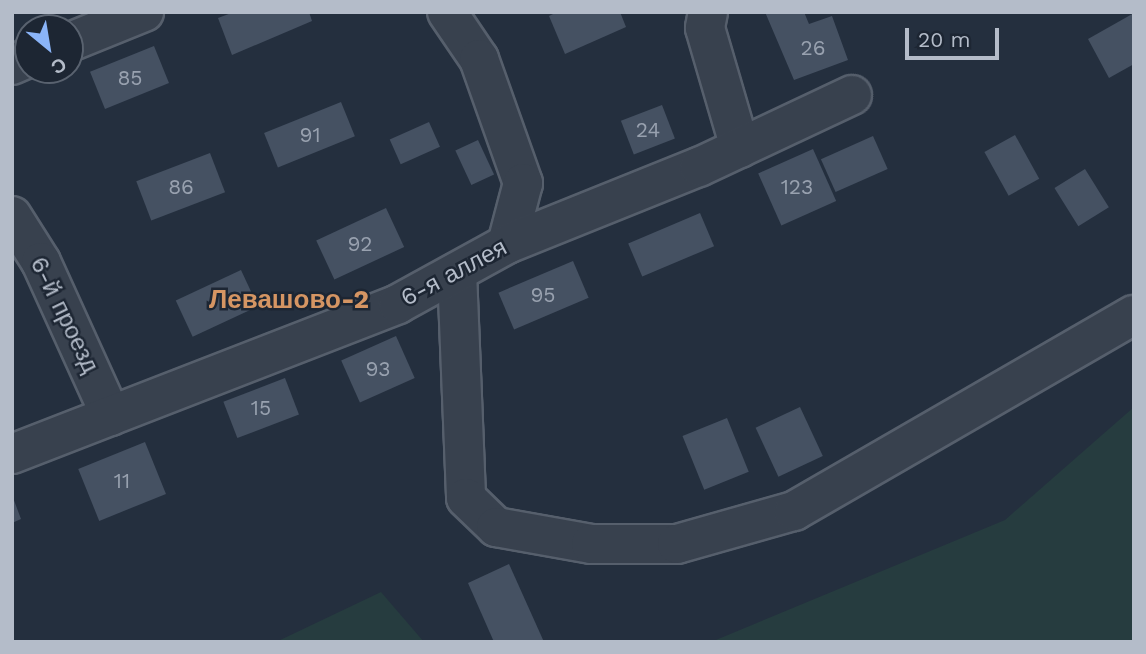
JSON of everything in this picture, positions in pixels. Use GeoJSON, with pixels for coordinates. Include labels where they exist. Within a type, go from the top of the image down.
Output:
{"type":"FeatureCollection","features":[{"type":"Feature","properties":{"kind":"street"},"geometry":{"type":"LineString","coordinates":[[84,36],[144,12]]}},
{"type":"Feature","properties":{"kind":"street"},"geometry":{"type":"LineString","coordinates":[[447,12],[479,59],[523,183],[507,244]]}},
{"type":"Feature","properties":{"kind":"street"},"geometry":{"type":"LineString","coordinates":[[708,12],[705,28],[740,148]]}},
{"type":"Feature","properties":{"kind":"street","name":"6-я аллея"},"geometry":{"type":"LineString","coordinates":[[12,454],[398,304],[507,244],[740,148],[852,95]]}},
{"type":"Feature","properties":{"kind":"street","name":"6-й проезд"},"geometry":{"type":"LineString","coordinates":[[12,216],[41,262],[111,416]]}},
{"type":"Feature","properties":{"kind":"street"},"geometry":{"type":"LineString","coordinates":[[457,272],[466,499],[496,527],[592,544],[677,544],[794,511],[1134,315]]}},
{"type":"Feature","properties":{"kind":"green space"},"geometry":{"type":"Polygon","coordinates":[[[1134,407],[1134,642],[711,642],[1005,520],[1134,407]]]}},
{"type":"Feature","properties":{"kind":"green space"},"geometry":{"type":"Polygon","coordinates":[[[381,592],[424,642],[276,642],[381,592]]]}},
{"type":"Feature","properties":{"kind":"building"},"geometry":{"type":"Polygon","coordinates":[[[234,12],[309,12],[312,21],[232,55],[218,18],[234,12]]]}},
{"type":"Feature","properties":{"kind":"building"},"geometry":{"type":"Polygon","coordinates":[[[557,12],[620,12],[626,27],[565,54],[549,16],[557,12]]]}},
{"type":"Feature","properties":{"kind":"building"},"geometry":{"type":"Polygon","coordinates":[[[765,12],[804,12],[809,24],[832,16],[848,60],[794,80],[765,12]]]}},
{"type":"Feature","properties":{"kind":"building"},"geometry":{"type":"Polygon","coordinates":[[[1134,13],[1134,64],[1109,78],[1088,39],[1134,13]]]}},
{"type":"Feature","properties":{"kind":"building"},"geometry":{"type":"Polygon","coordinates":[[[154,46],[169,83],[105,109],[90,72],[154,46]]]}},
{"type":"Feature","properties":{"kind":"building"},"geometry":{"type":"Polygon","coordinates":[[[341,102],[355,136],[278,167],[264,133],[341,102]]]}},
{"type":"Feature","properties":{"kind":"building"},"geometry":{"type":"Polygon","coordinates":[[[662,105],[675,139],[634,154],[621,121],[662,105]]]}},
{"type":"Feature","properties":{"kind":"building"},"geometry":{"type":"Polygon","coordinates":[[[429,122],[440,147],[401,164],[390,139],[429,122]]]}},
{"type":"Feature","properties":{"kind":"building"},"geometry":{"type":"Polygon","coordinates":[[[1015,135],[1039,179],[1009,196],[984,152],[1015,135]]]}},
{"type":"Feature","properties":{"kind":"building"},"geometry":{"type":"Polygon","coordinates":[[[873,136],[888,169],[836,192],[821,159],[873,136]]]}},
{"type":"Feature","properties":{"kind":"building"},"geometry":{"type":"Polygon","coordinates":[[[478,140],[494,174],[471,185],[455,151],[478,140]]]}},
{"type":"Feature","properties":{"kind":"building"},"geometry":{"type":"Polygon","coordinates":[[[813,149],[836,201],[781,225],[758,173],[813,149]]]}},
{"type":"Feature","properties":{"kind":"building"},"geometry":{"type":"Polygon","coordinates":[[[210,153],[225,192],[151,221],[136,181],[210,153]]]}},
{"type":"Feature","properties":{"kind":"building"},"geometry":{"type":"Polygon","coordinates":[[[1085,169],[1109,207],[1078,226],[1054,188],[1085,169]]]}},
{"type":"Feature","properties":{"kind":"building"},"geometry":{"type":"Polygon","coordinates":[[[386,208],[404,247],[334,280],[316,241],[386,208]]]}},
{"type":"Feature","properties":{"kind":"building"},"geometry":{"type":"Polygon","coordinates":[[[700,213],[714,246],[642,277],[628,243],[700,213]]]}},
{"type":"Feature","properties":{"kind":"building"},"geometry":{"type":"Polygon","coordinates":[[[573,261],[589,298],[514,329],[498,293],[573,261]]]}},
{"type":"Feature","properties":{"kind":"building"},"geometry":{"type":"Polygon","coordinates":[[[241,270],[258,306],[193,337],[176,300],[241,270]]]}},
{"type":"Feature","properties":{"kind":"building"},"geometry":{"type":"Polygon","coordinates":[[[396,336],[415,378],[360,402],[341,360],[396,336]]]}},
{"type":"Feature","properties":{"kind":"building"},"geometry":{"type":"Polygon","coordinates":[[[285,378],[299,414],[237,438],[223,402],[285,378]]]}},
{"type":"Feature","properties":{"kind":"building"},"geometry":{"type":"Polygon","coordinates":[[[800,407],[823,456],[778,477],[756,428],[800,407]]]}},
{"type":"Feature","properties":{"kind":"building"},"geometry":{"type":"Polygon","coordinates":[[[727,418],[749,472],[704,490],[682,436],[727,418]]]}},
{"type":"Feature","properties":{"kind":"building"},"geometry":{"type":"Polygon","coordinates":[[[145,442],[166,494],[99,521],[78,469],[145,442]]]}},
{"type":"Feature","properties":{"kind":"building"},"geometry":{"type":"Polygon","coordinates":[[[12,495],[21,519],[12,523],[12,495]]]}},
{"type":"Feature","properties":{"kind":"building"},"geometry":{"type":"Polygon","coordinates":[[[509,564],[544,642],[494,642],[468,583],[509,564]]]}},
{"type":"Feature","properties":{"kind":"district","name":"Левашово-2"},"geometry":{"type":"Point","coordinates":[289,300]}}]}
